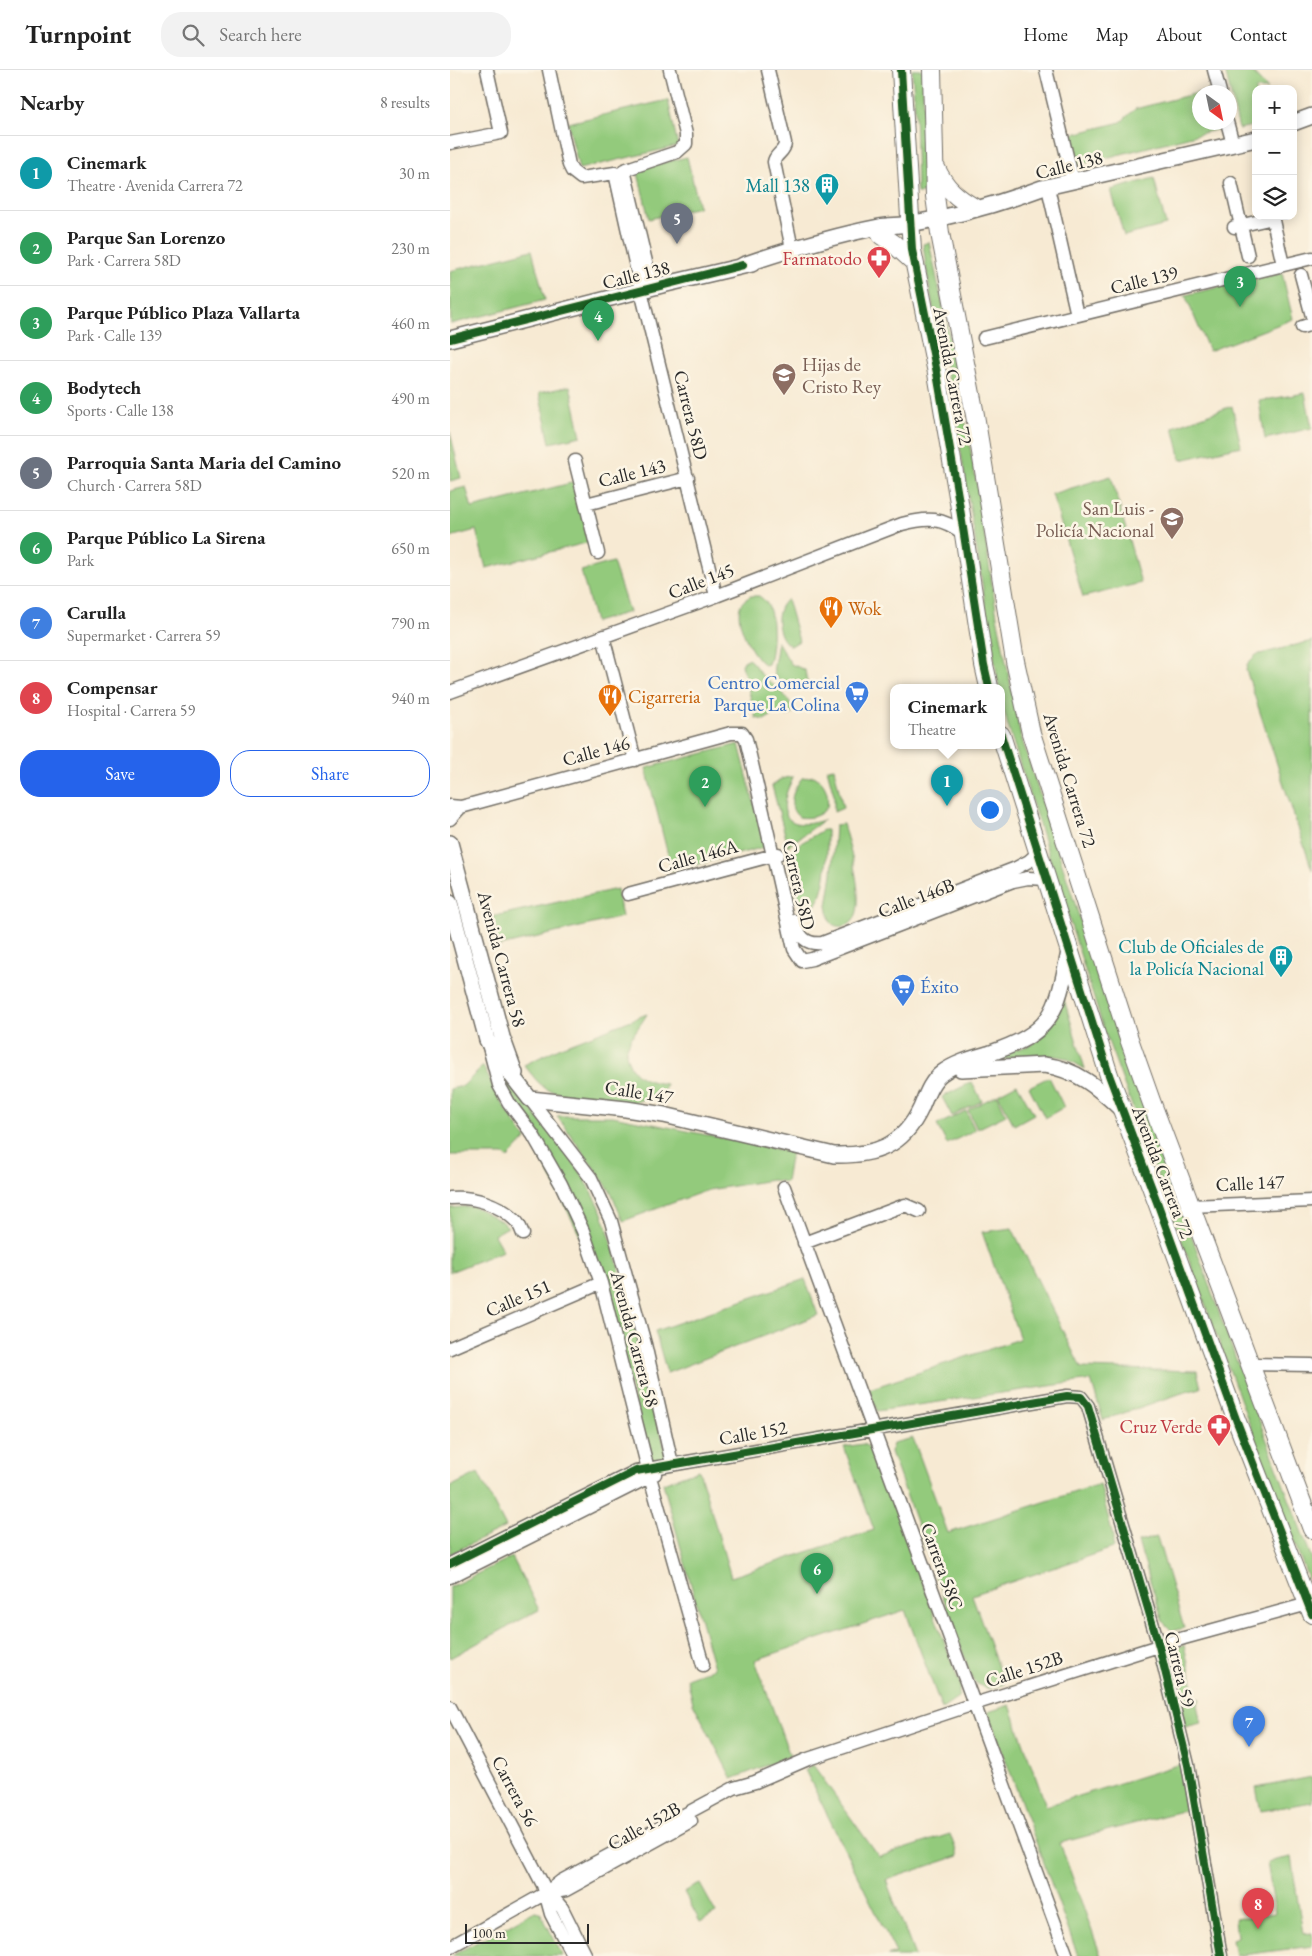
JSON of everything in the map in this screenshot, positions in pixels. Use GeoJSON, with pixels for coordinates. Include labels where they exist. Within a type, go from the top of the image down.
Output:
{"type":"FeatureCollection","features":[{"type":"Feature","properties":{"kind":"highway","name":"Avenida Carrera 72"},"geometry":{"type":"LineString","coordinates":[[901,70],[909,224],[914,262],[937,374],[988,684]]}},
{"type":"Feature","properties":{"kind":"highway","name":"Avenida Carrera 72"},"geometry":{"type":"LineString","coordinates":[[932,70],[934,164],[938,218],[975,415],[1015,661],[1031,733],[1128,1036],[1312,1530]]}},
{"type":"Feature","properties":{"kind":"highway"},"geometry":{"type":"LineString","coordinates":[[934,164],[948,189],[975,208]]}},
{"type":"Feature","properties":{"kind":"highway"},"geometry":{"type":"LineString","coordinates":[[881,235],[914,262]]}},
{"type":"Feature","properties":{"kind":"highway","name":"Avenida Carrera 72"},"geometry":{"type":"LineString","coordinates":[[1005,748],[1109,1075],[1237,1422],[1310,1609]]}},
{"type":"Feature","properties":{"kind":"main road"},"geometry":{"type":"LineString","coordinates":[[1297,121],[1312,116]]}},
{"type":"Feature","properties":{"kind":"main road"},"geometry":{"type":"LineString","coordinates":[[1297,130],[1312,127]]}},
{"type":"Feature","properties":{"kind":"main road","name":"Calle 138"},"geometry":{"type":"LineString","coordinates":[[743,265],[792,249],[879,227],[909,224],[938,218],[1074,181],[1252,140]]}},
{"type":"Feature","properties":{"kind":"main road","name":"Calle 138"},"geometry":{"type":"LineString","coordinates":[[1016,197],[1049,192],[1107,177],[1132,168]]}},
{"type":"Feature","properties":{"kind":"main road","name":"Calle 138"},"geometry":{"type":"LineString","coordinates":[[450,339],[647,288],[881,235],[909,224]]}},
{"type":"Feature","properties":{"kind":"main road","name":"Avenida Carrera 58"},"geometry":{"type":"LineString","coordinates":[[450,843],[502,1037],[519,1084]]}},
{"type":"Feature","properties":{"kind":"main road","name":"Avenida Carrera 58"},"geometry":{"type":"LineString","coordinates":[[450,903],[487,1040],[495,1054],[530,1099]]}},
{"type":"Feature","properties":{"kind":"main road","name":"Calle 147"},"geometry":{"type":"LineString","coordinates":[[530,1099],[626,1109],[740,1132],[798,1140],[834,1155],[856,1156],[869,1154],[903,1135],[917,1117],[932,1085],[947,1070],[1012,1046],[1039,1030],[1054,1010],[1070,952]]}},
{"type":"Feature","properties":{"kind":"main road"},"geometry":{"type":"LineString","coordinates":[[947,1070],[1044,1065],[1058,1067],[1083,1078],[1122,1111]]}},
{"type":"Feature","properties":{"kind":"street"},"geometry":{"type":"LineString","coordinates":[[450,143],[501,132],[487,70]]}},
{"type":"Feature","properties":{"kind":"street"},"geometry":{"type":"LineString","coordinates":[[549,70],[569,165],[572,171],[581,178],[620,171],[676,152],[686,144],[686,134],[670,70]]}},
{"type":"Feature","properties":{"kind":"street"},"geometry":{"type":"LineString","coordinates":[[768,70],[786,143],[784,150],[776,156],[774,162],[792,249]]}},
{"type":"Feature","properties":{"kind":"street"},"geometry":{"type":"LineString","coordinates":[[1046,70],[1074,181]]}},
{"type":"Feature","properties":{"kind":"street"},"geometry":{"type":"LineString","coordinates":[[1214,70],[1218,85]]}},
{"type":"Feature","properties":{"kind":"street"},"geometry":{"type":"LineString","coordinates":[[1230,130],[1233,144]]}},
{"type":"Feature","properties":{"kind":"street","name":"Carrera 58D"},"geometry":{"type":"LineString","coordinates":[[620,171],[716,596]]}},
{"type":"Feature","properties":{"kind":"street"},"geometry":{"type":"LineString","coordinates":[[1231,182],[1237,226],[1248,256]]}},
{"type":"Feature","properties":{"kind":"street"},"geometry":{"type":"LineString","coordinates":[[1049,192],[1077,315]]}},
{"type":"Feature","properties":{"kind":"street"},"geometry":{"type":"LineString","coordinates":[[1237,226],[1261,220]]}},
{"type":"Feature","properties":{"kind":"street"},"geometry":{"type":"LineString","coordinates":[[1274,220],[1283,265]]}},
{"type":"Feature","properties":{"kind":"street","name":"Calle 139"},"geometry":{"type":"LineString","coordinates":[[984,338],[1312,258]]}},
{"type":"Feature","properties":{"kind":"street"},"geometry":{"type":"LineString","coordinates":[[1301,276],[1312,316]]}},
{"type":"Feature","properties":{"kind":"street"},"geometry":{"type":"LineString","coordinates":[[575,461],[598,553]]}},
{"type":"Feature","properties":{"kind":"street","name":"Calle 143"},"geometry":{"type":"LineString","coordinates":[[586,504],[688,478]]}},
{"type":"Feature","properties":{"kind":"street","name":"Calle 145"},"geometry":{"type":"LineString","coordinates":[[450,692],[716,596],[893,528],[920,520],[938,520],[964,534]]}},
{"type":"Feature","properties":{"kind":"street"},"geometry":{"type":"LineString","coordinates":[[603,636],[635,760]]}},
{"type":"Feature","properties":{"kind":"street","name":"Calle 146"},"geometry":{"type":"LineString","coordinates":[[450,819],[456,807],[731,733],[742,733]]}},
{"type":"Feature","properties":{"kind":"street","name":"Carrera 58D"},"geometry":{"type":"LineString","coordinates":[[742,733],[746,739],[775,855],[797,930],[809,942]]}},
{"type":"Feature","properties":{"kind":"street","name":"Calle 146B"},"geometry":{"type":"LineString","coordinates":[[802,961],[812,959],[992,883],[1021,866],[1038,853]]}},
{"type":"Feature","properties":{"kind":"street","name":"Carrera 58D"},"geometry":{"type":"LineString","coordinates":[[775,855],[794,948],[802,961]]}},
{"type":"Feature","properties":{"kind":"street","name":"Calle 146A"},"geometry":{"type":"LineString","coordinates":[[628,894],[775,855]]}},
{"type":"Feature","properties":{"kind":"street","name":"Calle 146B"},"geometry":{"type":"LineString","coordinates":[[809,942],[814,944],[828,941],[992,883],[1021,879],[1046,879]]}},
{"type":"Feature","properties":{"kind":"street","name":"Avenida Carrera 58"},"geometry":{"type":"LineString","coordinates":[[487,1040],[499,1085],[509,1103],[532,1135],[565,1191],[583,1231],[601,1284],[649,1473],[703,1665]]}},
{"type":"Feature","properties":{"kind":"street","name":"Avenida Carrera 58"},"geometry":{"type":"LineString","coordinates":[[530,1099],[591,1178],[611,1221],[645,1344],[672,1464]]}},
{"type":"Feature","properties":{"kind":"street","name":"Carrera 58C"},"geometry":{"type":"LineString","coordinates":[[784,1188],[1066,1956]]}},
{"type":"Feature","properties":{"kind":"street"},"geometry":{"type":"LineString","coordinates":[[450,1198],[460,1197],[488,1202],[516,1220],[524,1234]]}},
{"type":"Feature","properties":{"kind":"street","name":"Calle 147"},"geometry":{"type":"LineString","coordinates":[[1190,1206],[1312,1201]]}},
{"type":"Feature","properties":{"kind":"street"},"geometry":{"type":"LineString","coordinates":[[804,1243],[905,1204],[919,1211]]}},
{"type":"Feature","properties":{"kind":"street","name":"Calle 151"},"geometry":{"type":"LineString","coordinates":[[450,1348],[601,1284]]}},
{"type":"Feature","properties":{"kind":"street"},"geometry":{"type":"LineString","coordinates":[[1249,1364],[1312,1365]]}},
{"type":"Feature","properties":{"kind":"street","name":"Calle 152"},"geometry":{"type":"LineString","coordinates":[[450,1577],[649,1473],[672,1464],[1067,1396],[1081,1397]]}},
{"type":"Feature","properties":{"kind":"street","name":"Carrera 59"},"geometry":{"type":"LineString","coordinates":[[1081,1397],[1088,1406],[1159,1646],[1193,1792],[1221,1956]]}},
{"type":"Feature","properties":{"kind":"street","name":"Calle 152"},"geometry":{"type":"LineString","coordinates":[[450,1564],[636,1471],[649,1473]]}},
{"type":"Feature","properties":{"kind":"street","name":"Calle 152B"},"geometry":{"type":"LineString","coordinates":[[450,1947],[546,1893],[566,1890],[736,1796],[755,1782],[808,1759],[1159,1646],[1310,1609]]}},
{"type":"Feature","properties":{"kind":"street","name":"Carrera 56"},"geometry":{"type":"LineString","coordinates":[[450,1706],[546,1893],[551,1914],[573,1956]]}},
{"type":"Feature","properties":{"kind":"street","name":"Carrera 56"},"geometry":{"type":"LineString","coordinates":[[546,1893],[562,1908],[586,1956]]}},
{"type":"Feature","properties":{"kind":"green space"},"geometry":{"type":"Polygon","coordinates":[[[912,70],[923,70],[924,193],[917,193],[912,70]]]}},
{"type":"Feature","properties":{"kind":"green space"},"geometry":{"type":"Polygon","coordinates":[[[1225,70],[1250,70],[1264,85],[1252,85],[1252,126],[1239,129],[1237,121],[1237,85],[1229,85],[1225,70]]]}},
{"type":"Feature","properties":{"kind":"green space"},"geometry":{"type":"Polygon","coordinates":[[[1192,95],[1192,130],[1215,130],[1078,165],[1070,135],[1121,122],[1135,109],[1192,95]]]}},
{"type":"Feature","properties":{"kind":"green space"},"geometry":{"type":"Polygon","coordinates":[[[668,100],[678,146],[579,169],[568,123],[668,100]]]}},
{"type":"Feature","properties":{"kind":"green space"},"geometry":{"type":"Polygon","coordinates":[[[687,157],[699,207],[649,219],[637,169],[687,157]]]}},
{"type":"Feature","properties":{"kind":"green space"},"geometry":{"type":"Polygon","coordinates":[[[1154,178],[1166,225],[1124,236],[1111,190],[1154,178]]]}},
{"type":"Feature","properties":{"kind":"green space"},"geometry":{"type":"Polygon","coordinates":[[[929,242],[955,362],[997,616],[1020,733],[1127,1065],[1160,1147],[1231,1346],[1312,1559],[1312,1589],[1104,1030],[1008,726],[1005,714],[1005,684],[999,684],[965,477],[923,244],[929,242]]]}},
{"type":"Feature","properties":{"kind":"green space"},"geometry":{"type":"Polygon","coordinates":[[[532,250],[545,300],[451,324],[450,271],[532,250]]]}},
{"type":"Feature","properties":{"kind":"green space"},"geometry":{"type":"Polygon","coordinates":[[[1282,273],[1293,319],[1209,351],[1185,295],[1282,273]]]}},
{"type":"Feature","properties":{"kind":"green space"},"geometry":{"type":"Polygon","coordinates":[[[570,386],[581,436],[550,443],[539,393],[570,386]]]}},
{"type":"Feature","properties":{"kind":"green space"},"geometry":{"type":"Polygon","coordinates":[[[1305,393],[1312,428],[1265,439],[1259,401],[1305,393]]]}},
{"type":"Feature","properties":{"kind":"green space"},"geometry":{"type":"Polygon","coordinates":[[[1232,406],[1241,446],[1181,460],[1173,427],[1232,406]]]}},
{"type":"Feature","properties":{"kind":"green space"},"geometry":{"type":"Polygon","coordinates":[[[450,432],[461,478],[450,481],[450,432]]]}},
{"type":"Feature","properties":{"kind":"green space"},"geometry":{"type":"Polygon","coordinates":[[[1111,476],[1141,583],[1083,597],[1052,494],[1111,476]]]}},
{"type":"Feature","properties":{"kind":"green space"},"geometry":{"type":"Polygon","coordinates":[[[575,482],[590,542],[486,568],[476,530],[450,537],[450,491],[466,487],[472,508],[575,482]]]}},
{"type":"Feature","properties":{"kind":"green space"},"geometry":{"type":"Polygon","coordinates":[[[613,562],[629,612],[595,622],[581,571],[613,562]]]}},
{"type":"Feature","properties":{"kind":"green space"},"geometry":{"type":"Polygon","coordinates":[[[751,596],[759,596],[766,602],[771,613],[772,644],[770,659],[768,664],[765,665],[750,647],[740,621],[741,605],[751,596]]]}},
{"type":"Feature","properties":{"kind":"green space"},"geometry":{"type":"Polygon","coordinates":[[[787,599],[799,641],[791,646],[781,635],[778,624],[781,608],[787,599]]]}},
{"type":"Feature","properties":{"kind":"green space"},"geometry":{"type":"Polygon","coordinates":[[[777,641],[791,664],[805,670],[808,688],[781,682],[774,675],[777,641]]]}},
{"type":"Feature","properties":{"kind":"green space"},"geometry":{"type":"Polygon","coordinates":[[[1312,641],[1312,870],[1246,670],[1248,663],[1256,655],[1312,641]]]}},
{"type":"Feature","properties":{"kind":"green space"},"geometry":{"type":"Polygon","coordinates":[[[748,659],[790,703],[792,714],[788,716],[776,713],[764,720],[756,718],[742,665],[748,659]]]}},
{"type":"Feature","properties":{"kind":"green space"},"geometry":{"type":"Polygon","coordinates":[[[739,744],[765,847],[672,871],[646,768],[739,744]]]}},
{"type":"Feature","properties":{"kind":"green space"},"geometry":{"type":"Polygon","coordinates":[[[834,768],[843,808],[834,812],[834,795],[827,769],[834,768]]]}},
{"type":"Feature","properties":{"kind":"green space"},"geometry":{"type":"Polygon","coordinates":[[[814,776],[826,789],[827,807],[822,813],[815,816],[799,817],[795,813],[792,803],[796,787],[802,778],[814,776]]]}},
{"type":"Feature","properties":{"kind":"green space"},"geometry":{"type":"Polygon","coordinates":[[[793,777],[784,806],[785,813],[789,819],[800,824],[824,820],[788,846],[772,786],[781,779],[793,777]]]}},
{"type":"Feature","properties":{"kind":"green space"},"geometry":{"type":"Polygon","coordinates":[[[843,824],[857,880],[858,897],[857,911],[853,921],[840,926],[834,925],[830,921],[827,906],[832,874],[835,825],[843,824]]]}},
{"type":"Feature","properties":{"kind":"green space"},"geometry":{"type":"Polygon","coordinates":[[[823,830],[827,830],[825,879],[815,906],[806,909],[797,893],[790,857],[801,843],[823,830]]]}},
{"type":"Feature","properties":{"kind":"green space"},"geometry":{"type":"Polygon","coordinates":[[[617,889],[622,917],[492,948],[486,918],[617,889]]]}},
{"type":"Feature","properties":{"kind":"green space"},"geometry":{"type":"Polygon","coordinates":[[[1063,996],[1085,1069],[1066,1058],[1056,1056],[979,1061],[1031,1045],[1043,1034],[1063,996]]]}},
{"type":"Feature","properties":{"kind":"green space"},"geometry":{"type":"Polygon","coordinates":[[[647,1014],[629,1042],[626,1055],[632,1068],[644,1079],[666,1084],[663,1093],[632,1103],[561,1094],[546,1089],[524,1065],[559,1048],[647,1014]]]}},
{"type":"Feature","properties":{"kind":"green space"},"geometry":{"type":"Polygon","coordinates":[[[497,1065],[580,1171],[599,1205],[623,1282],[667,1457],[650,1460],[602,1280],[497,1065]]]}},
{"type":"Feature","properties":{"kind":"green space"},"geometry":{"type":"Polygon","coordinates":[[[483,1066],[500,1100],[526,1139],[508,1158],[504,1155],[450,1155],[450,1089],[463,1086],[483,1066]]]}},
{"type":"Feature","properties":{"kind":"green space"},"geometry":{"type":"Polygon","coordinates":[[[1049,1077],[1064,1107],[1045,1118],[1029,1087],[1049,1077]]]}},
{"type":"Feature","properties":{"kind":"green space"},"geometry":{"type":"Polygon","coordinates":[[[972,1082],[982,1101],[952,1116],[942,1097],[972,1082]]]}},
{"type":"Feature","properties":{"kind":"green space"},"geometry":{"type":"Polygon","coordinates":[[[1017,1084],[1034,1114],[1014,1125],[998,1094],[1017,1084]]]}},
{"type":"Feature","properties":{"kind":"green space"},"geometry":{"type":"Polygon","coordinates":[[[997,1095],[1006,1115],[977,1129],[968,1110],[997,1095]]]}},
{"type":"Feature","properties":{"kind":"green space"},"geometry":{"type":"Polygon","coordinates":[[[966,1111],[975,1130],[947,1144],[937,1125],[966,1111]]]}},
{"type":"Feature","properties":{"kind":"green space"},"geometry":{"type":"Polygon","coordinates":[[[557,1116],[613,1116],[791,1152],[786,1182],[772,1180],[708,1190],[623,1221],[611,1192],[557,1116]]]}},
{"type":"Feature","properties":{"kind":"green space"},"geometry":{"type":"Polygon","coordinates":[[[473,1206],[503,1222],[508,1227],[494,1235],[503,1251],[450,1272],[450,1208],[473,1206]]]}},
{"type":"Feature","properties":{"kind":"green space"},"geometry":{"type":"Polygon","coordinates":[[[1012,1228],[1081,1368],[1197,1371],[1201,1388],[1103,1420],[1091,1380],[877,1411],[869,1389],[1020,1339],[982,1232],[1012,1228]]]}},
{"type":"Feature","properties":{"kind":"green space"},"geometry":{"type":"Polygon","coordinates":[[[805,1279],[818,1315],[667,1373],[655,1331],[805,1279]]]}},
{"type":"Feature","properties":{"kind":"green space"},"geometry":{"type":"Polygon","coordinates":[[[913,1438],[948,1533],[1100,1484],[1113,1537],[1113,1548],[972,1595],[1004,1684],[986,1689],[973,1681],[891,1452],[893,1443],[913,1438]]]}},
{"type":"Feature","properties":{"kind":"green space"},"geometry":{"type":"Polygon","coordinates":[[[863,1444],[874,1450],[960,1685],[958,1698],[942,1709],[905,1610],[755,1660],[790,1756],[732,1779],[693,1703],[687,1678],[714,1668],[663,1483],[699,1470],[731,1577],[874,1530],[844,1447],[863,1444]]]}},
{"type":"Feature","properties":{"kind":"green space"},"geometry":{"type":"Polygon","coordinates":[[[478,1473],[506,1527],[450,1554],[450,1487],[478,1473]]]}},
{"type":"Feature","properties":{"kind":"green space"},"geometry":{"type":"Polygon","coordinates":[[[1157,1537],[1184,1628],[1172,1631],[1163,1622],[1138,1542],[1157,1537]]]}},
{"type":"Feature","properties":{"kind":"green space"},"geometry":{"type":"Polygon","coordinates":[[[512,1557],[539,1610],[450,1658],[450,1587],[512,1557]]]}},
{"type":"Feature","properties":{"kind":"green space"},"geometry":{"type":"Polygon","coordinates":[[[1184,1645],[1195,1696],[1200,1699],[1197,1705],[1201,1723],[1185,1727],[1172,1657],[1177,1648],[1184,1645]]]}},
{"type":"Feature","properties":{"kind":"green space"},"geometry":{"type":"Polygon","coordinates":[[[1010,1705],[1046,1806],[1181,1764],[1189,1809],[1060,1843],[1101,1956],[1078,1956],[988,1712],[1010,1705]]]}},
{"type":"Feature","properties":{"kind":"green space"},"geometry":{"type":"Polygon","coordinates":[[[813,1765],[879,1857],[950,1834],[958,1856],[886,1880],[915,1956],[887,1956],[896,1953],[805,1770],[813,1765]]]}},
{"type":"Feature","properties":{"kind":"green space"},"geometry":{"type":"Polygon","coordinates":[[[1312,1777],[1312,1802],[1261,1811],[1256,1788],[1312,1777]]]}},
{"type":"Feature","properties":{"kind":"green space"},"geometry":{"type":"Polygon","coordinates":[[[1291,1857],[1303,1934],[1312,1933],[1312,1946],[1235,1956],[1232,1939],[1237,1937],[1235,1919],[1275,1913],[1267,1862],[1291,1857]]]}},
{"type":"Feature","properties":{"kind":"green space"},"geometry":{"type":"Polygon","coordinates":[[[700,1884],[716,1913],[700,1922],[684,1892],[700,1884]]]}},
{"type":"Feature","properties":{"kind":"green space"},"geometry":{"type":"Polygon","coordinates":[[[535,1911],[540,1912],[563,1956],[451,1956],[535,1911]]]}},
{"type":"Feature","properties":{"kind":"cycle path"},"geometry":{"type":"LineString","coordinates":[[901,70],[912,250],[937,373],[988,684]]}},
{"type":"Feature","properties":{"kind":"cycle path"},"geometry":{"type":"LineString","coordinates":[[450,339],[743,265]]}},
{"type":"Feature","properties":{"kind":"cycle path"},"geometry":{"type":"LineString","coordinates":[[1005,748],[1109,1075],[1237,1422],[1312,1614]]}},
{"type":"Feature","properties":{"kind":"cycle path"},"geometry":{"type":"LineString","coordinates":[[450,1564],[636,1471],[1067,1396],[1081,1397],[1088,1406],[1159,1646],[1188,1765],[1221,1956]]}},
{"type":"Feature","properties":{"kind":"place","name":"Mall 138"},"geometry":{"type":"Point","coordinates":[827,206]}},
{"type":"Feature","properties":{"kind":"place","name":"Parroquia Santa Maria del Camino"},"geometry":{"type":"Point","coordinates":[677,244]}},
{"type":"Feature","properties":{"kind":"place","name":"Farmatodo"},"geometry":{"type":"Point","coordinates":[879,279]}},
{"type":"Feature","properties":{"kind":"place","name":"Parque Público Plaza Vallarta"},"geometry":{"type":"Point","coordinates":[1240,307]}},
{"type":"Feature","properties":{"kind":"place","name":"Bodytech"},"geometry":{"type":"Point","coordinates":[598,341]}},
{"type":"Feature","properties":{"kind":"place","name":"Hijas de Cristo Rey"},"geometry":{"type":"Point","coordinates":[784,396]}},
{"type":"Feature","properties":{"kind":"place","name":"San Luis - Policía Nacional"},"geometry":{"type":"Point","coordinates":[1172,540]}},
{"type":"Feature","properties":{"kind":"place","name":"Wok"},"geometry":{"type":"Point","coordinates":[831,629]}},
{"type":"Feature","properties":{"kind":"place","name":"Centro Comercial Parque La Colina"},"geometry":{"type":"Point","coordinates":[857,714]}},
{"type":"Feature","properties":{"kind":"place","name":"Cigarreria"},"geometry":{"type":"Point","coordinates":[610,717]}},
{"type":"Feature","properties":{"kind":"place","name":"Cinemark"},"geometry":{"type":"Point","coordinates":[947,806]}},
{"type":"Feature","properties":{"kind":"place","name":"Parque San Lorenzo"},"geometry":{"type":"Point","coordinates":[705,807]}},
{"type":"Feature","properties":{"kind":"place","name":"Club de Oficiales de la Policía Nacional"},"geometry":{"type":"Point","coordinates":[1281,978]}},
{"type":"Feature","properties":{"kind":"place","name":"Éxito"},"geometry":{"type":"Point","coordinates":[903,1007]}},
{"type":"Feature","properties":{"kind":"place","name":"Cruz Verde"},"geometry":{"type":"Point","coordinates":[1219,1447]}},
{"type":"Feature","properties":{"kind":"place","name":"Parque Público La Sirena"},"geometry":{"type":"Point","coordinates":[817,1594]}},
{"type":"Feature","properties":{"kind":"place","name":"Carulla"},"geometry":{"type":"Point","coordinates":[1249,1747]}},
{"type":"Feature","properties":{"kind":"place","name":"Compensar"},"geometry":{"type":"Point","coordinates":[1258,1929]}}]}
